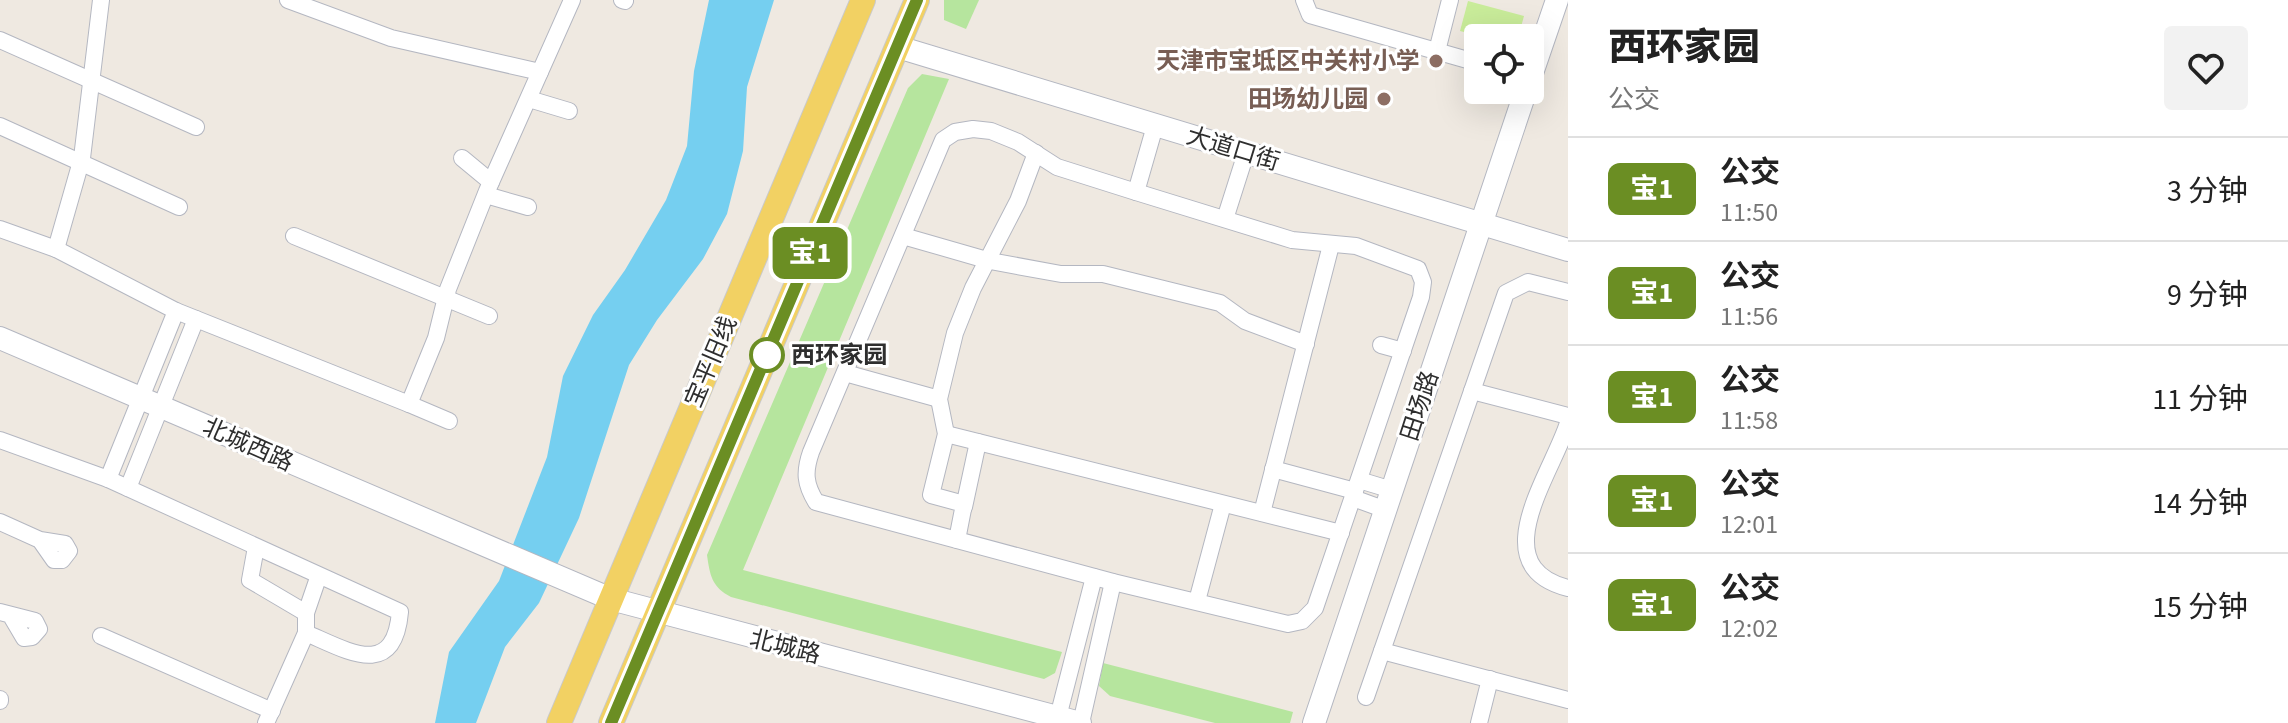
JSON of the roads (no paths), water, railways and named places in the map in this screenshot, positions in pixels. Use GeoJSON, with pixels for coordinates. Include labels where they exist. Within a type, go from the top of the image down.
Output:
{"type":"FeatureCollection","features":[{"type":"Feature","properties":{"kind":"main road","name":"宝平旧线"},"geometry":{"type":"LineString","coordinates":[[559,723],[863,0]]}},
{"type":"Feature","properties":{"kind":"main road","name":"宝平旧线"},"geometry":{"type":"LineString","coordinates":[[611,723],[917,0]]}},
{"type":"Feature","properties":{"kind":"street"},"geometry":{"type":"LineString","coordinates":[[56,249],[80,163],[93,82],[101,0]]}},
{"type":"Feature","properties":{"kind":"street"},"geometry":{"type":"LineString","coordinates":[[288,0],[391,38],[540,72]]}},
{"type":"Feature","properties":{"kind":"street"},"geometry":{"type":"LineString","coordinates":[[409,404],[489,188],[572,0]]}},
{"type":"Feature","properties":{"kind":"street"},"geometry":{"type":"LineString","coordinates":[[1304,0],[1310,15],[1464,59]]}},
{"type":"Feature","properties":{"kind":"street"},"geometry":{"type":"LineString","coordinates":[[1437,51],[1450,0]]}},
{"type":"Feature","properties":{"kind":"street"},"geometry":{"type":"LineString","coordinates":[[1544,38],[1557,0]]}},
{"type":"Feature","properties":{"kind":"street"},"geometry":{"type":"LineString","coordinates":[[0,40],[196,127]]}},
{"type":"Feature","properties":{"kind":"street","name":"大道口街"},"geometry":{"type":"LineString","coordinates":[[898,47],[1568,250]]}},
{"type":"Feature","properties":{"kind":"street"},"geometry":{"type":"LineString","coordinates":[[529,99],[569,111]]}},
{"type":"Feature","properties":{"kind":"street","name":"田场路"},"geometry":{"type":"LineString","coordinates":[[1314,723],[1521,104]]}},
{"type":"Feature","properties":{"kind":"street"},"geometry":{"type":"LineString","coordinates":[[0,126],[179,207]]}},
{"type":"Feature","properties":{"kind":"street"},"geometry":{"type":"LineString","coordinates":[[1136,192],[1155,126]]}},
{"type":"Feature","properties":{"kind":"street"},"geometry":{"type":"LineString","coordinates":[[991,131],[1057,167],[1136,192],[1292,240],[1356,246],[1418,269],[1423,282],[1421,297],[1315,608],[1302,621],[1288,624],[1094,577],[816,502],[808,488],[805,468],[943,140],[955,132],[991,131]]}},
{"type":"Feature","properties":{"kind":"street"},"geometry":{"type":"LineString","coordinates":[[964,507],[964,504],[931,495],[946,434],[939,399],[955,333],[1036,153]]}},
{"type":"Feature","properties":{"kind":"street"},"geometry":{"type":"LineString","coordinates":[[1225,219],[1246,153]]}},
{"type":"Feature","properties":{"kind":"street"},"geometry":{"type":"LineString","coordinates":[[462,158],[489,188],[528,207]]}},
{"type":"Feature","properties":{"kind":"street"},"geometry":{"type":"LineString","coordinates":[[0,229],[56,249],[176,311],[449,421]]}},
{"type":"Feature","properties":{"kind":"street"},"geometry":{"type":"LineString","coordinates":[[294,236],[489,316]]}},
{"type":"Feature","properties":{"kind":"street"},"geometry":{"type":"LineString","coordinates":[[903,236],[990,261],[1061,274],[1103,274],[1220,303],[1245,321],[1306,344]]}},
{"type":"Feature","properties":{"kind":"street"},"geometry":{"type":"LineString","coordinates":[[1262,513],[1331,245]]}},
{"type":"Feature","properties":{"kind":"street"},"geometry":{"type":"LineString","coordinates":[[1366,697],[1506,293],[1528,282],[1568,292]]}},
{"type":"Feature","properties":{"kind":"street"},"geometry":{"type":"LineString","coordinates":[[128,488],[176,311]]}},
{"type":"Feature","properties":{"kind":"street"},"geometry":{"type":"LineString","coordinates":[[108,479],[196,319]]}},
{"type":"Feature","properties":{"kind":"street","name":"北城西路"},"geometry":{"type":"LineString","coordinates":[[0,338],[496,553]]}},
{"type":"Feature","properties":{"kind":"street"},"geometry":{"type":"LineString","coordinates":[[1381,345],[1403,351]]}},
{"type":"Feature","properties":{"kind":"street"},"geometry":{"type":"LineString","coordinates":[[845,373],[939,399]]}},
{"type":"Feature","properties":{"kind":"street"},"geometry":{"type":"LineString","coordinates":[[1472,391],[1568,416]]}},
{"type":"Feature","properties":{"kind":"street"},"geometry":{"type":"LineString","coordinates":[[1568,423],[1562,458],[1535,495],[1524,543],[1526,556],[1538,574],[1568,588]]}},
{"type":"Feature","properties":{"kind":"street"},"geometry":{"type":"LineString","coordinates":[[946,434],[1341,533]]}},
{"type":"Feature","properties":{"kind":"street"},"geometry":{"type":"LineString","coordinates":[[0,440],[108,479],[400,612],[398,629],[388,650],[375,657],[343,649],[306,633]]}},
{"type":"Feature","properties":{"kind":"street"},"geometry":{"type":"LineString","coordinates":[[957,540],[978,442]]}},
{"type":"Feature","properties":{"kind":"street"},"geometry":{"type":"LineString","coordinates":[[1273,469],[1389,500]]}},
{"type":"Feature","properties":{"kind":"street"},"geometry":{"type":"LineString","coordinates":[[1197,601],[1223,504]]}},
{"type":"Feature","properties":{"kind":"street"},"geometry":{"type":"LineString","coordinates":[[0,522],[40,540]]}},
{"type":"Feature","properties":{"kind":"street"},"geometry":{"type":"LineString","coordinates":[[256,547],[250,580],[306,613]]}},
{"type":"Feature","properties":{"kind":"street","name":"北城路"},"geometry":{"type":"LineString","coordinates":[[496,553],[657,614],[1073,721]]}},
{"type":"Feature","properties":{"kind":"street"},"geometry":{"type":"LineString","coordinates":[[101,636],[269,717],[306,633],[306,613],[319,575]]}},
{"type":"Feature","properties":{"kind":"street"},"geometry":{"type":"LineString","coordinates":[[1073,721],[1094,577]]}},
{"type":"Feature","properties":{"kind":"street"},"geometry":{"type":"LineString","coordinates":[[1073,721],[1113,582]]}},
{"type":"Feature","properties":{"kind":"street"},"geometry":{"type":"LineString","coordinates":[[1382,651],[1568,700]]}},
{"type":"Feature","properties":{"kind":"street"},"geometry":{"type":"LineString","coordinates":[[1479,723],[1490,679]]}},
{"type":"Feature","properties":{"kind":"water"},"geometry":{"type":"Polygon","coordinates":[[[709,0],[774,0],[747,87],[743,151],[727,214],[703,259],[657,320],[629,365],[579,518],[539,603],[505,647],[476,723],[435,723],[449,652],[499,581],[547,457],[563,376],[593,315],[625,270],[666,200],[687,146],[694,71],[709,0]]]}},
{"type":"Feature","properties":{"kind":"place","name":"天津市宝坻区中关村小学"},"geometry":{"type":"Point","coordinates":[1436,61]}},
{"type":"Feature","properties":{"kind":"place","name":"田场幼儿园"},"geometry":{"type":"Point","coordinates":[1384,99]}},
{"type":"Feature","properties":{"kind":"place","name":"西环家园"},"geometry":{"type":"Point","coordinates":[767,355]}}]}
